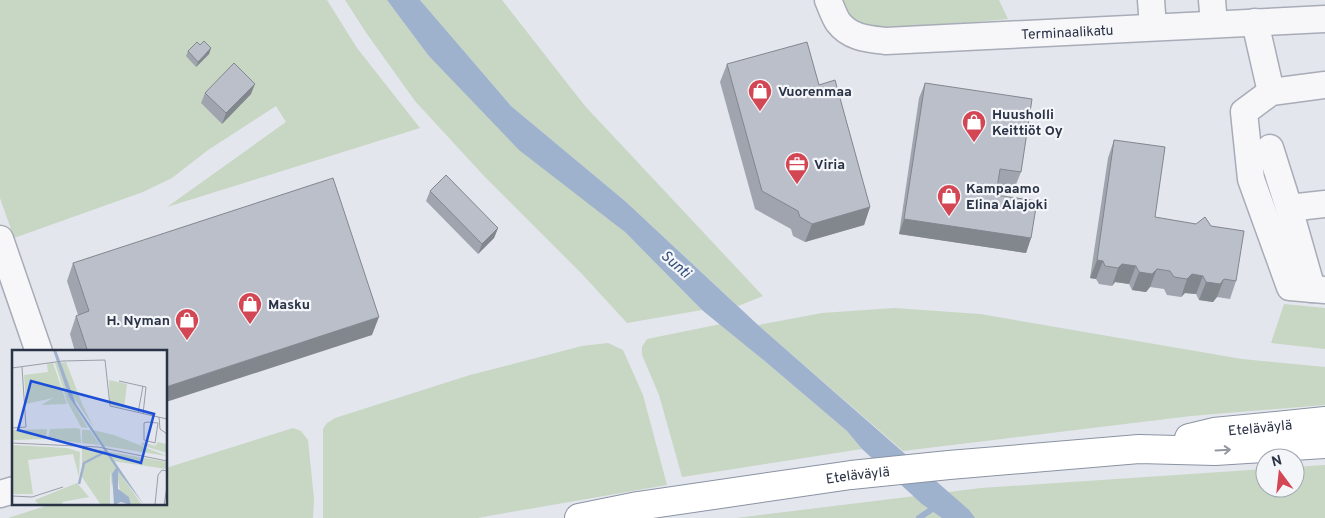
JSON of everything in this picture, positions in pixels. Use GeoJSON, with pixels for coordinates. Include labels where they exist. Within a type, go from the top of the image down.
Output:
{"type":"FeatureCollection","features":[{"type":"Feature","properties":{"kind":"highway","name":"Eteläväylä"},"geometry":{"type":"LineString","coordinates":[[1139,449],[1214,432],[1325,420]]}},
{"type":"Feature","properties":{"kind":"highway","name":"Eteläväylä"},"geometry":{"type":"LineString","coordinates":[[579,518],[638,506],[851,475],[949,465],[1139,449],[1215,451],[1325,444]]}},
{"type":"Feature","properties":{"kind":"street","name":"Terminaalikatu"},"geometry":{"type":"LineString","coordinates":[[828,0],[838,22],[846,29],[860,38],[886,41],[1153,27],[1213,12],[1255,22],[1325,18]]}},
{"type":"Feature","properties":{"kind":"street"},"geometry":{"type":"LineString","coordinates":[[1151,0],[1153,27]]}},
{"type":"Feature","properties":{"kind":"street"},"geometry":{"type":"LineString","coordinates":[[1255,22],[1271,92]]}},
{"type":"Feature","properties":{"kind":"street"},"geometry":{"type":"LineString","coordinates":[[1270,148],[1318,290],[1290,287],[1251,179],[1244,112],[1271,92],[1325,85]]}},
{"type":"Feature","properties":{"kind":"street"},"geometry":{"type":"LineString","coordinates":[[1289,208],[1325,204]]}},
{"type":"Feature","properties":{"kind":"street"},"geometry":{"type":"LineString","coordinates":[[0,239],[38,350]]}},
{"type":"Feature","properties":{"kind":"green space"},"geometry":{"type":"Polygon","coordinates":[[[0,0],[327,0],[357,48],[420,128],[167,207],[286,122],[276,106],[208,150],[172,178],[143,192],[14,238],[0,198],[0,0]]]}},
{"type":"Feature","properties":{"kind":"green space"},"geometry":{"type":"Polygon","coordinates":[[[345,0],[387,0],[428,55],[625,232],[702,310],[627,323],[582,274],[484,176],[415,101],[345,0]]]}},
{"type":"Feature","properties":{"kind":"green space"},"geometry":{"type":"Polygon","coordinates":[[[420,0],[502,0],[585,106],[763,296],[738,306],[625,201],[511,106],[420,0]]]}},
{"type":"Feature","properties":{"kind":"green space"},"geometry":{"type":"Polygon","coordinates":[[[841,0],[999,0],[1008,19],[886,29],[862,24],[851,17],[841,0]]]}},
{"type":"Feature","properties":{"kind":"green space"},"geometry":{"type":"Polygon","coordinates":[[[1284,304],[1325,308],[1325,349],[1271,343],[1284,304]]]}},
{"type":"Feature","properties":{"kind":"green space"},"geometry":{"type":"Polygon","coordinates":[[[894,308],[980,314],[1242,359],[1325,367],[1325,405],[1191,416],[903,451],[758,325],[822,313],[894,308]]]}},
{"type":"Feature","properties":{"kind":"green space"},"geometry":{"type":"Polygon","coordinates":[[[721,324],[847,431],[862,449],[682,477],[659,395],[642,355],[642,347],[647,339],[721,324]]]}},
{"type":"Feature","properties":{"kind":"green space"},"geometry":{"type":"Polygon","coordinates":[[[608,343],[623,350],[643,395],[667,485],[477,518],[323,518],[323,429],[327,423],[335,418],[470,375],[582,346],[608,343]]]}},
{"type":"Feature","properties":{"kind":"green space"},"geometry":{"type":"Polygon","coordinates":[[[293,428],[301,431],[308,440],[314,499],[313,518],[8,518],[46,506],[168,506],[168,467],[293,428]]]}},
{"type":"Feature","properties":{"kind":"green space"},"geometry":{"type":"Polygon","coordinates":[[[1325,465],[1325,518],[736,518],[981,488],[1255,470],[1255,498],[1305,498],[1305,466],[1325,465]]]}},
{"type":"Feature","properties":{"kind":"water","name":"Sunti"},"geometry":{"type":"Polygon","coordinates":[[[387,0],[420,0],[511,106],[625,201],[758,325],[969,510],[975,518],[942,518],[922,504],[862,449],[847,431],[702,310],[625,232],[519,150],[428,55],[387,0]]]}},
{"type":"Feature","properties":{"kind":"building"},"geometry":{"type":"Polygon","coordinates":[[[204,41],[211,48],[198,62],[188,51],[197,42],[200,45],[204,41]]]}},
{"type":"Feature","properties":{"kind":"building"},"geometry":{"type":"Polygon","coordinates":[[[807,42],[819,85],[835,80],[870,207],[812,224],[800,217],[798,211],[762,191],[727,64],[807,42]]]}},
{"type":"Feature","properties":{"kind":"building"},"geometry":{"type":"Polygon","coordinates":[[[234,63],[255,84],[226,113],[205,93],[234,63]]]}},
{"type":"Feature","properties":{"kind":"building"},"geometry":{"type":"Polygon","coordinates":[[[925,83],[1032,99],[1021,172],[1000,169],[996,195],[1037,201],[1031,238],[904,219],[925,83]]]}},
{"type":"Feature","properties":{"kind":"building"},"geometry":{"type":"Polygon","coordinates":[[[1114,140],[1165,147],[1155,217],[1196,224],[1205,217],[1211,226],[1244,231],[1236,281],[1224,279],[1220,284],[1206,282],[1203,276],[1192,274],[1187,279],[1174,277],[1170,271],[1157,269],[1152,274],[1139,272],[1136,266],[1122,264],[1118,268],[1105,266],[1103,261],[1097,260],[1114,140]]]}},
{"type":"Feature","properties":{"kind":"building"},"geometry":{"type":"Polygon","coordinates":[[[446,175],[498,228],[482,244],[430,191],[446,175]]]}},
{"type":"Feature","properties":{"kind":"building"},"geometry":{"type":"Polygon","coordinates":[[[333,178],[379,317],[168,386],[168,350],[87,350],[76,316],[89,311],[73,263],[333,178]]]}},
{"type":"Feature","properties":{"kind":"waterway"},"geometry":{"type":"LineString","coordinates":[[919,518],[938,505]]}},
{"type":"Feature","properties":{"kind":"place","name":"Vuorenmaa"},"geometry":{"type":"Point","coordinates":[760,112]}},
{"type":"Feature","properties":{"kind":"place","name":"Huusholli Keittiöt Oy"},"geometry":{"type":"Point","coordinates":[974,143]}},
{"type":"Feature","properties":{"kind":"place","name":"Viria"},"geometry":{"type":"Point","coordinates":[797,185]}},
{"type":"Feature","properties":{"kind":"place","name":"Kampaamo Elina Alajoki"},"geometry":{"type":"Point","coordinates":[949,217]}},
{"type":"Feature","properties":{"kind":"place","name":"Masku"},"geometry":{"type":"Point","coordinates":[250,325]}},
{"type":"Feature","properties":{"kind":"place","name":"H. Nyman"},"geometry":{"type":"Point","coordinates":[187,341]}}]}
